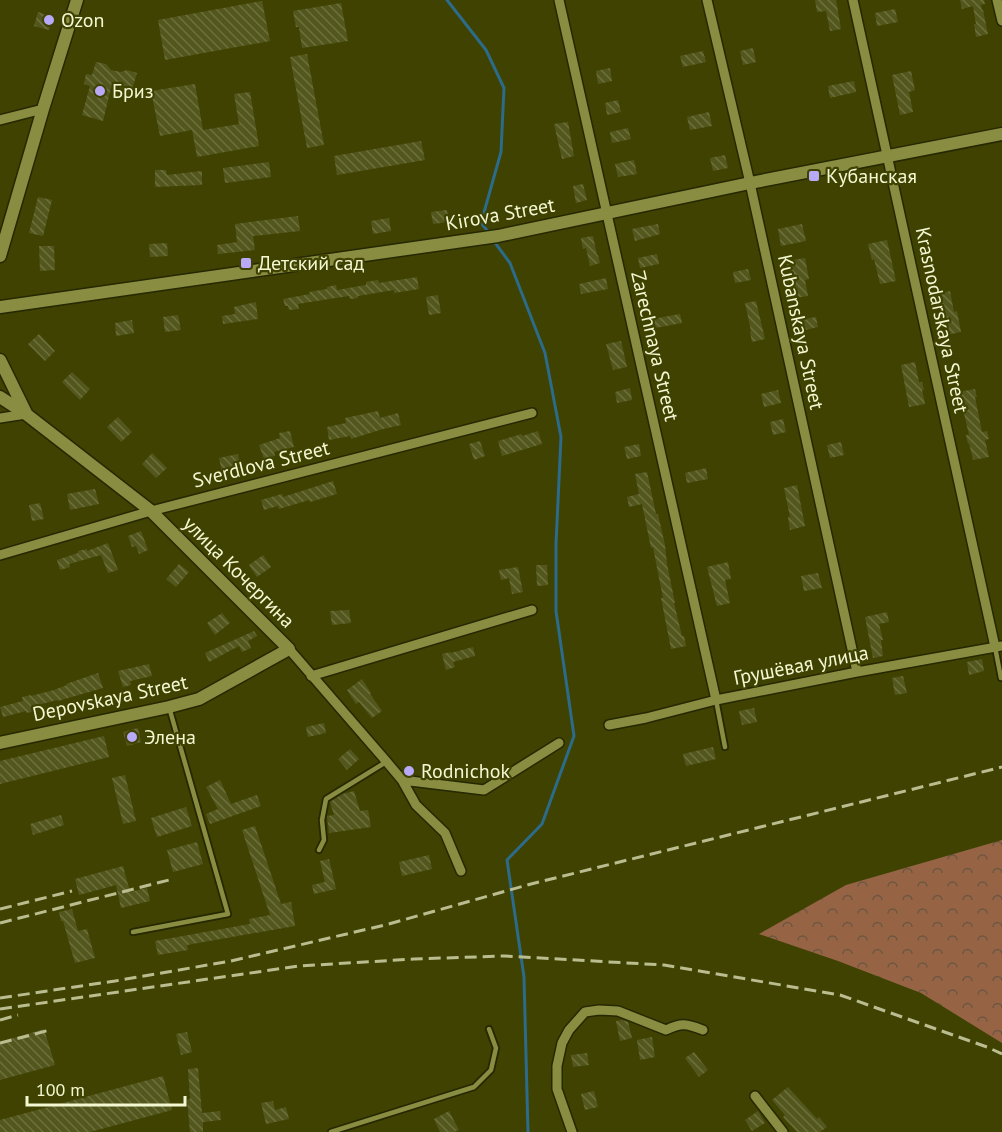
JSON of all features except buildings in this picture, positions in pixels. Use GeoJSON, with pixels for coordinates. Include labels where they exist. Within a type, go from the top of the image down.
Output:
{"type":"FeatureCollection","features":[{"type":"Feature","properties":{"kind":"street"},"geometry":{"type":"LineString","coordinates":[[0,256],[77,0]]}},
{"type":"Feature","properties":{"kind":"street","name":"Zarechnaya Street"},"geometry":{"type":"LineString","coordinates":[[559,0],[716,700]]}},
{"type":"Feature","properties":{"kind":"street","name":"Kubanskaya Street"},"geometry":{"type":"LineString","coordinates":[[707,0],[750,183],[857,672]]}},
{"type":"Feature","properties":{"kind":"street","name":"Krasnodarskaya Street"},"geometry":{"type":"LineString","coordinates":[[853,0],[998,646]]}},
{"type":"Feature","properties":{"kind":"street"},"geometry":{"type":"LineString","coordinates":[[998,0],[1002,21]]}},
{"type":"Feature","properties":{"kind":"street"},"geometry":{"type":"LineString","coordinates":[[0,120],[43,109]]}},
{"type":"Feature","properties":{"kind":"street","name":"Kirova Street"},"geometry":{"type":"LineString","coordinates":[[0,308],[498,236],[750,183],[1002,134]]}},
{"type":"Feature","properties":{"kind":"street","name":"улица Кочергина"},"geometry":{"type":"LineString","coordinates":[[0,360],[26,414]]}},
{"type":"Feature","properties":{"kind":"street","name":"улица Кочергина"},"geometry":{"type":"LineString","coordinates":[[0,397],[26,414],[151,511],[288,650],[402,780],[416,805],[445,833],[461,871]]}},
{"type":"Feature","properties":{"kind":"street","name":"Sverdlova Street"},"geometry":{"type":"LineString","coordinates":[[0,555],[151,511],[531,413]]}},
{"type":"Feature","properties":{"kind":"street"},"geometry":{"type":"LineString","coordinates":[[0,418],[26,414]]}},
{"type":"Feature","properties":{"kind":"street"},"geometry":{"type":"LineString","coordinates":[[311,675],[532,610]]}},
{"type":"Feature","properties":{"kind":"street","name":"Грушёвая улица"},"geometry":{"type":"LineString","coordinates":[[609,725],[716,700],[998,646]]}},
{"type":"Feature","properties":{"kind":"street","name":"Depovskaya Street"},"geometry":{"type":"LineString","coordinates":[[0,743],[199,699],[288,650]]}},
{"type":"Feature","properties":{"kind":"street"},"geometry":{"type":"LineString","coordinates":[[402,780],[483,790],[559,743]]}},
{"type":"Feature","properties":{"kind":"street"},"geometry":{"type":"LineString","coordinates":[[572,1132],[557,1089],[557,1066],[562,1043],[569,1030],[585,1012],[618,1011],[666,1030],[678,1024],[703,1030]]}},
{"type":"Feature","properties":{"kind":"street"},"geometry":{"type":"LineString","coordinates":[[755,1096],[783,1132]]}},
{"type":"Feature","properties":{"kind":"lane"},"geometry":{"type":"LineString","coordinates":[[998,646],[1001,678]]}},
{"type":"Feature","properties":{"kind":"lane"},"geometry":{"type":"LineString","coordinates":[[716,700],[725,747]]}},
{"type":"Feature","properties":{"kind":"lane"},"geometry":{"type":"LineString","coordinates":[[133,932],[228,914],[169,707]]}},
{"type":"Feature","properties":{"kind":"lane"},"geometry":{"type":"LineString","coordinates":[[319,850],[324,840],[322,820],[326,799],[386,761]]}},
{"type":"Feature","properties":{"kind":"lane"},"geometry":{"type":"LineString","coordinates":[[331,1132],[474,1087],[491,1070],[496,1047],[489,1029]]}},
{"type":"Feature","properties":{"kind":"green space"},"geometry":{"type":"Polygon","coordinates":[[[1002,840],[1002,1043],[921,993],[759,934],[846,885],[1002,840]]]}},
{"type":"Feature","properties":{"kind":"waterway"},"geometry":{"type":"LineString","coordinates":[[447,0],[486,50],[504,88],[501,152],[481,223],[490,234]]}},
{"type":"Feature","properties":{"kind":"waterway"},"geometry":{"type":"LineString","coordinates":[[493,240],[510,263],[545,353],[561,437],[556,544],[556,611],[574,736],[542,824],[507,860],[524,977],[528,1132]]}},
{"type":"Feature","properties":{"kind":"railway"},"geometry":{"type":"LineString","coordinates":[[0,998],[231,961],[385,925],[531,884],[1002,767]]}},
{"type":"Feature","properties":{"kind":"railway"},"geometry":{"type":"LineString","coordinates":[[0,923],[173,879]]}},
{"type":"Feature","properties":{"kind":"railway"},"geometry":{"type":"LineString","coordinates":[[0,909],[72,891]]}},
{"type":"Feature","properties":{"kind":"railway"},"geometry":{"type":"LineString","coordinates":[[0,1009],[299,966],[504,956],[664,965],[840,995],[1002,1054]]}},
{"type":"Feature","properties":{"kind":"railway"},"geometry":{"type":"LineString","coordinates":[[0,1020],[18,1015]]}},
{"type":"Feature","properties":{"kind":"railway"},"geometry":{"type":"LineString","coordinates":[[0,1043],[50,1030]]}},
{"type":"Feature","properties":{"kind":"place","name":"Ozon"},"geometry":{"type":"Point","coordinates":[49,20]}},
{"type":"Feature","properties":{"kind":"place","name":"Бриз"},"geometry":{"type":"Point","coordinates":[100,91]}},
{"type":"Feature","properties":{"kind":"place","name":"Кубанская"},"geometry":{"type":"Point","coordinates":[814,176]}},
{"type":"Feature","properties":{"kind":"place","name":"Детский сад"},"geometry":{"type":"Point","coordinates":[246,263]}},
{"type":"Feature","properties":{"kind":"place","name":"Элена"},"geometry":{"type":"Point","coordinates":[132,737]}},
{"type":"Feature","properties":{"kind":"place","name":"Rodnichok"},"geometry":{"type":"Point","coordinates":[409,771]}}]}
